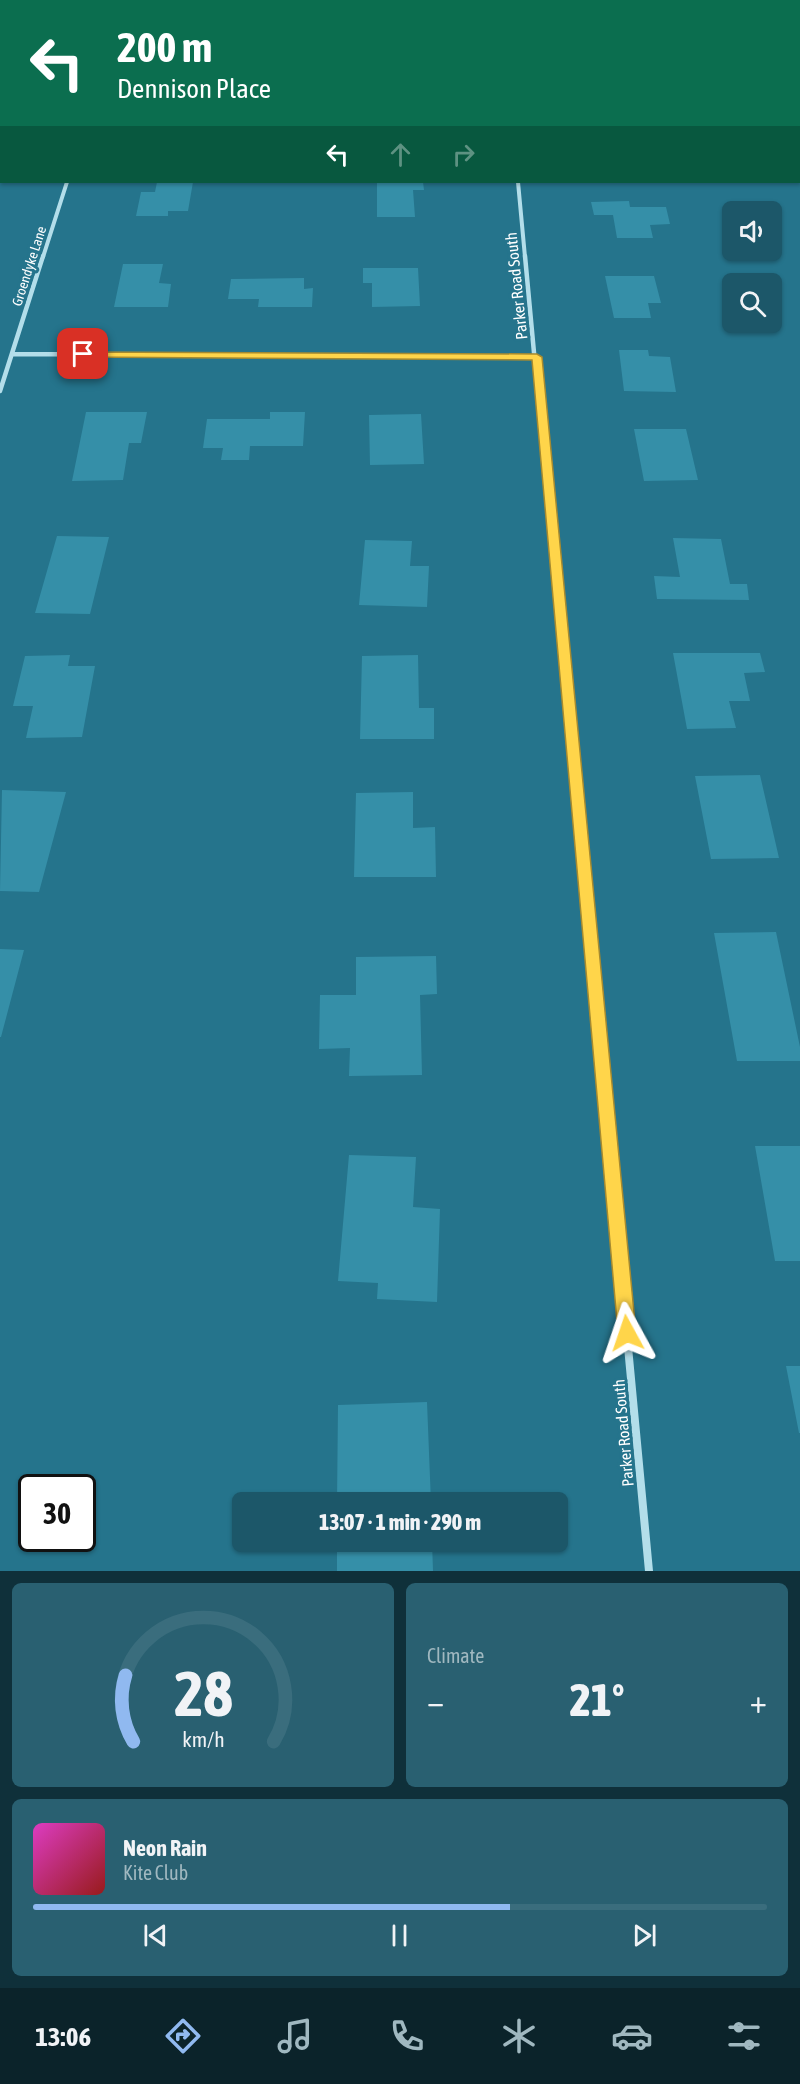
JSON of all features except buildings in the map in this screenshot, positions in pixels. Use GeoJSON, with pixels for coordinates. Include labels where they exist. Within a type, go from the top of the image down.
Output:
{"type":"FeatureCollection","features":[{"type":"Feature","properties":{"kind":"street","name":"Groendyke Lane"},"geometry":{"type":"LineString","coordinates":[[0,391],[67,183]]}},
{"type":"Feature","properties":{"kind":"street","name":"Parker Road South"},"geometry":{"type":"LineString","coordinates":[[518,183],[537,357],[649,1571]]}},
{"type":"Feature","properties":{"kind":"street"},"geometry":{"type":"LineString","coordinates":[[12,354],[537,357]]}},
{"type":"Feature","properties":{"kind":"route"},"geometry":{"type":"LineString","coordinates":[[83,354],[537,357],[627,1333]]}}]}
